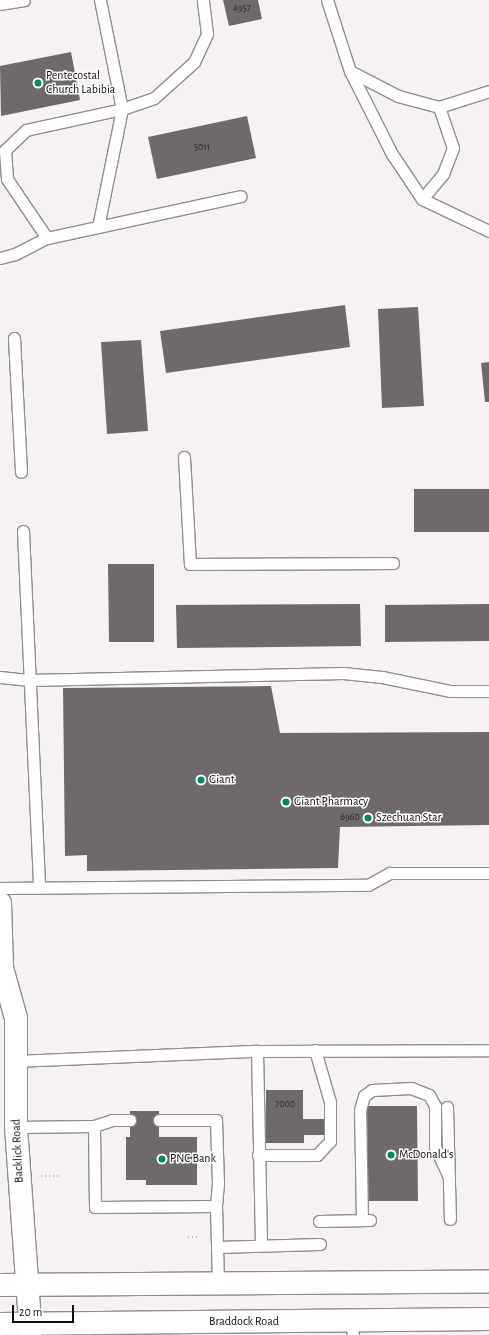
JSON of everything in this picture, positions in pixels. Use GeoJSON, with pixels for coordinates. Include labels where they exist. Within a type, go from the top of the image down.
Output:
{"type":"FeatureCollection","features":[{"type":"Feature","properties":{"kind":"main road","name":"Backlick Road"},"geometry":{"type":"LineString","coordinates":[[0,903],[1,971],[16,1018],[16,1127],[26,1285],[31,1329]]}},
{"type":"Feature","properties":{"kind":"main road"},"geometry":{"type":"LineString","coordinates":[[0,1285],[489,1282]]}},
{"type":"Feature","properties":{"kind":"main road","name":"Braddock Road"},"geometry":{"type":"LineString","coordinates":[[0,1324],[31,1329],[352,1328],[489,1319]]}},
{"type":"Feature","properties":{"kind":"lane"},"geometry":{"type":"LineString","coordinates":[[0,4],[24,0]]}},
{"type":"Feature","properties":{"kind":"lane"},"geometry":{"type":"LineString","coordinates":[[98,227],[122,109],[100,0]]}},
{"type":"Feature","properties":{"kind":"lane"},"geometry":{"type":"LineString","coordinates":[[47,238],[7,179],[5,150],[26,130],[122,109],[154,98],[194,62],[207,34],[203,0]]}},
{"type":"Feature","properties":{"kind":"lane"},"geometry":{"type":"LineString","coordinates":[[328,0],[350,71],[392,154],[422,199],[489,231]]}},
{"type":"Feature","properties":{"kind":"lane"},"geometry":{"type":"LineString","coordinates":[[350,71],[398,96],[438,107],[489,91]]}},
{"type":"Feature","properties":{"kind":"lane"},"geometry":{"type":"LineString","coordinates":[[422,199],[443,174],[452,148],[438,107]]}},
{"type":"Feature","properties":{"kind":"lane"},"geometry":{"type":"LineString","coordinates":[[0,258],[15,254],[47,238],[241,196]]}},
{"type":"Feature","properties":{"kind":"lane"},"geometry":{"type":"LineString","coordinates":[[14,338],[21,472]]}},
{"type":"Feature","properties":{"kind":"lane"},"geometry":{"type":"LineString","coordinates":[[184,457],[190,564],[393,563]]}},
{"type":"Feature","properties":{"kind":"lane"},"geometry":{"type":"LineString","coordinates":[[22,531],[39,888]]}},
{"type":"Feature","properties":{"kind":"lane"},"geometry":{"type":"LineString","coordinates":[[0,677],[30,680],[343,673],[382,677],[450,691],[489,691]]}},
{"type":"Feature","properties":{"kind":"lane"},"geometry":{"type":"LineString","coordinates":[[0,888],[368,885],[390,873],[489,873]]}},
{"type":"Feature","properties":{"kind":"lane"},"geometry":{"type":"LineString","coordinates":[[15,1061],[257,1050],[489,1050]]}},
{"type":"Feature","properties":{"kind":"lane"},"geometry":{"type":"LineString","coordinates":[[257,1050],[261,1246]]}},
{"type":"Feature","properties":{"kind":"lane"},"geometry":{"type":"LineString","coordinates":[[258,1155],[317,1154],[330,1141],[330,1102],[315,1050]]}},
{"type":"Feature","properties":{"kind":"lane"},"geometry":{"type":"LineString","coordinates":[[319,1221],[366,1220],[360,1110],[364,1096],[372,1090],[411,1088],[429,1095],[435,1106],[435,1147],[449,1177]]}},
{"type":"Feature","properties":{"kind":"lane"},"geometry":{"type":"LineString","coordinates":[[447,1107],[450,1219]]}},
{"type":"Feature","properties":{"kind":"lane"},"geometry":{"type":"LineString","coordinates":[[16,1127],[94,1126],[112,1120],[130,1120]]}},
{"type":"Feature","properties":{"kind":"lane"},"geometry":{"type":"LineString","coordinates":[[159,1120],[216,1120],[218,1183],[216,1206],[218,1284]]}},
{"type":"Feature","properties":{"kind":"lane"},"geometry":{"type":"LineString","coordinates":[[94,1126],[94,1207],[216,1206]]}},
{"type":"Feature","properties":{"kind":"lane"},"geometry":{"type":"LineString","coordinates":[[217,1246],[320,1244]]}},
{"type":"Feature","properties":{"kind":"path"},"geometry":{"type":"LineString","coordinates":[[35,1176],[60,1176]]}},
{"type":"Feature","properties":{"kind":"path"},"geometry":{"type":"LineString","coordinates":[[188,1237],[197,1237]]}},
{"type":"Feature","properties":{"kind":"building"},"geometry":{"type":"Polygon","coordinates":[[[223,0],[258,0],[262,19],[229,26],[223,0]]]}},
{"type":"Feature","properties":{"kind":"building","name":"Pentecostal Church Labibia"},"geometry":{"type":"Polygon","coordinates":[[[71,52],[80,100],[1,116],[0,66],[71,52]]]}},
{"type":"Feature","properties":{"kind":"building"},"geometry":{"type":"Polygon","coordinates":[[[247,116],[256,158],[157,179],[148,137],[247,116]]]}},
{"type":"Feature","properties":{"kind":"building"},"geometry":{"type":"Polygon","coordinates":[[[345,305],[350,347],[166,373],[160,331],[345,305]]]}},
{"type":"Feature","properties":{"kind":"building"},"geometry":{"type":"Polygon","coordinates":[[[418,307],[424,406],[382,408],[378,309],[418,307]]]}},
{"type":"Feature","properties":{"kind":"building"},"geometry":{"type":"Polygon","coordinates":[[[141,340],[148,431],[107,434],[101,342],[141,340]]]}},
{"type":"Feature","properties":{"kind":"building"},"geometry":{"type":"Polygon","coordinates":[[[489,362],[489,402],[485,402],[481,363],[489,362]]]}},
{"type":"Feature","properties":{"kind":"building"},"geometry":{"type":"Polygon","coordinates":[[[414,489],[489,489],[489,532],[414,532],[414,489]]]}},
{"type":"Feature","properties":{"kind":"building"},"geometry":{"type":"Polygon","coordinates":[[[108,564],[154,564],[154,642],[109,642],[108,564]]]}},
{"type":"Feature","properties":{"kind":"building"},"geometry":{"type":"Polygon","coordinates":[[[360,604],[361,646],[177,648],[176,605],[360,604]]]}},
{"type":"Feature","properties":{"kind":"building"},"geometry":{"type":"Polygon","coordinates":[[[489,604],[489,641],[385,642],[385,605],[489,604]]]}},
{"type":"Feature","properties":{"kind":"building","name":"Giant"},"geometry":{"type":"Polygon","coordinates":[[[271,686],[280,733],[489,732],[489,825],[340,827],[338,868],[87,871],[87,855],[65,856],[63,688],[271,686]]]}},
{"type":"Feature","properties":{"kind":"building"},"geometry":{"type":"Polygon","coordinates":[[[266,1090],[303,1090],[303,1119],[325,1119],[325,1135],[304,1135],[304,1143],[266,1143],[266,1090]]]}},
{"type":"Feature","properties":{"kind":"building","name":"McDonald's"},"geometry":{"type":"Polygon","coordinates":[[[366,1106],[417,1106],[418,1201],[367,1201],[367,1163],[364,1163],[366,1106]]]}},
{"type":"Feature","properties":{"kind":"building","name":"PNC Bank"},"geometry":{"type":"Polygon","coordinates":[[[130,1111],[159,1111],[159,1137],[197,1137],[197,1185],[146,1185],[146,1180],[126,1180],[126,1137],[130,1137],[130,1111]]]}},
{"type":"Feature","properties":{"kind":"place","name":"Pentecostal Church Labibia"},"geometry":{"type":"Point","coordinates":[38,83]}},
{"type":"Feature","properties":{"kind":"place","name":"Giant"},"geometry":{"type":"Point","coordinates":[201,780]}},
{"type":"Feature","properties":{"kind":"place","name":"Giant Pharmacy"},"geometry":{"type":"Point","coordinates":[286,802]}},
{"type":"Feature","properties":{"kind":"place","name":"Szechuan Star"},"geometry":{"type":"Point","coordinates":[368,818]}},
{"type":"Feature","properties":{"kind":"place","name":"McDonald's"},"geometry":{"type":"Point","coordinates":[391,1155]}},
{"type":"Feature","properties":{"kind":"place","name":"PNC Bank"},"geometry":{"type":"Point","coordinates":[162,1159]}}]}
